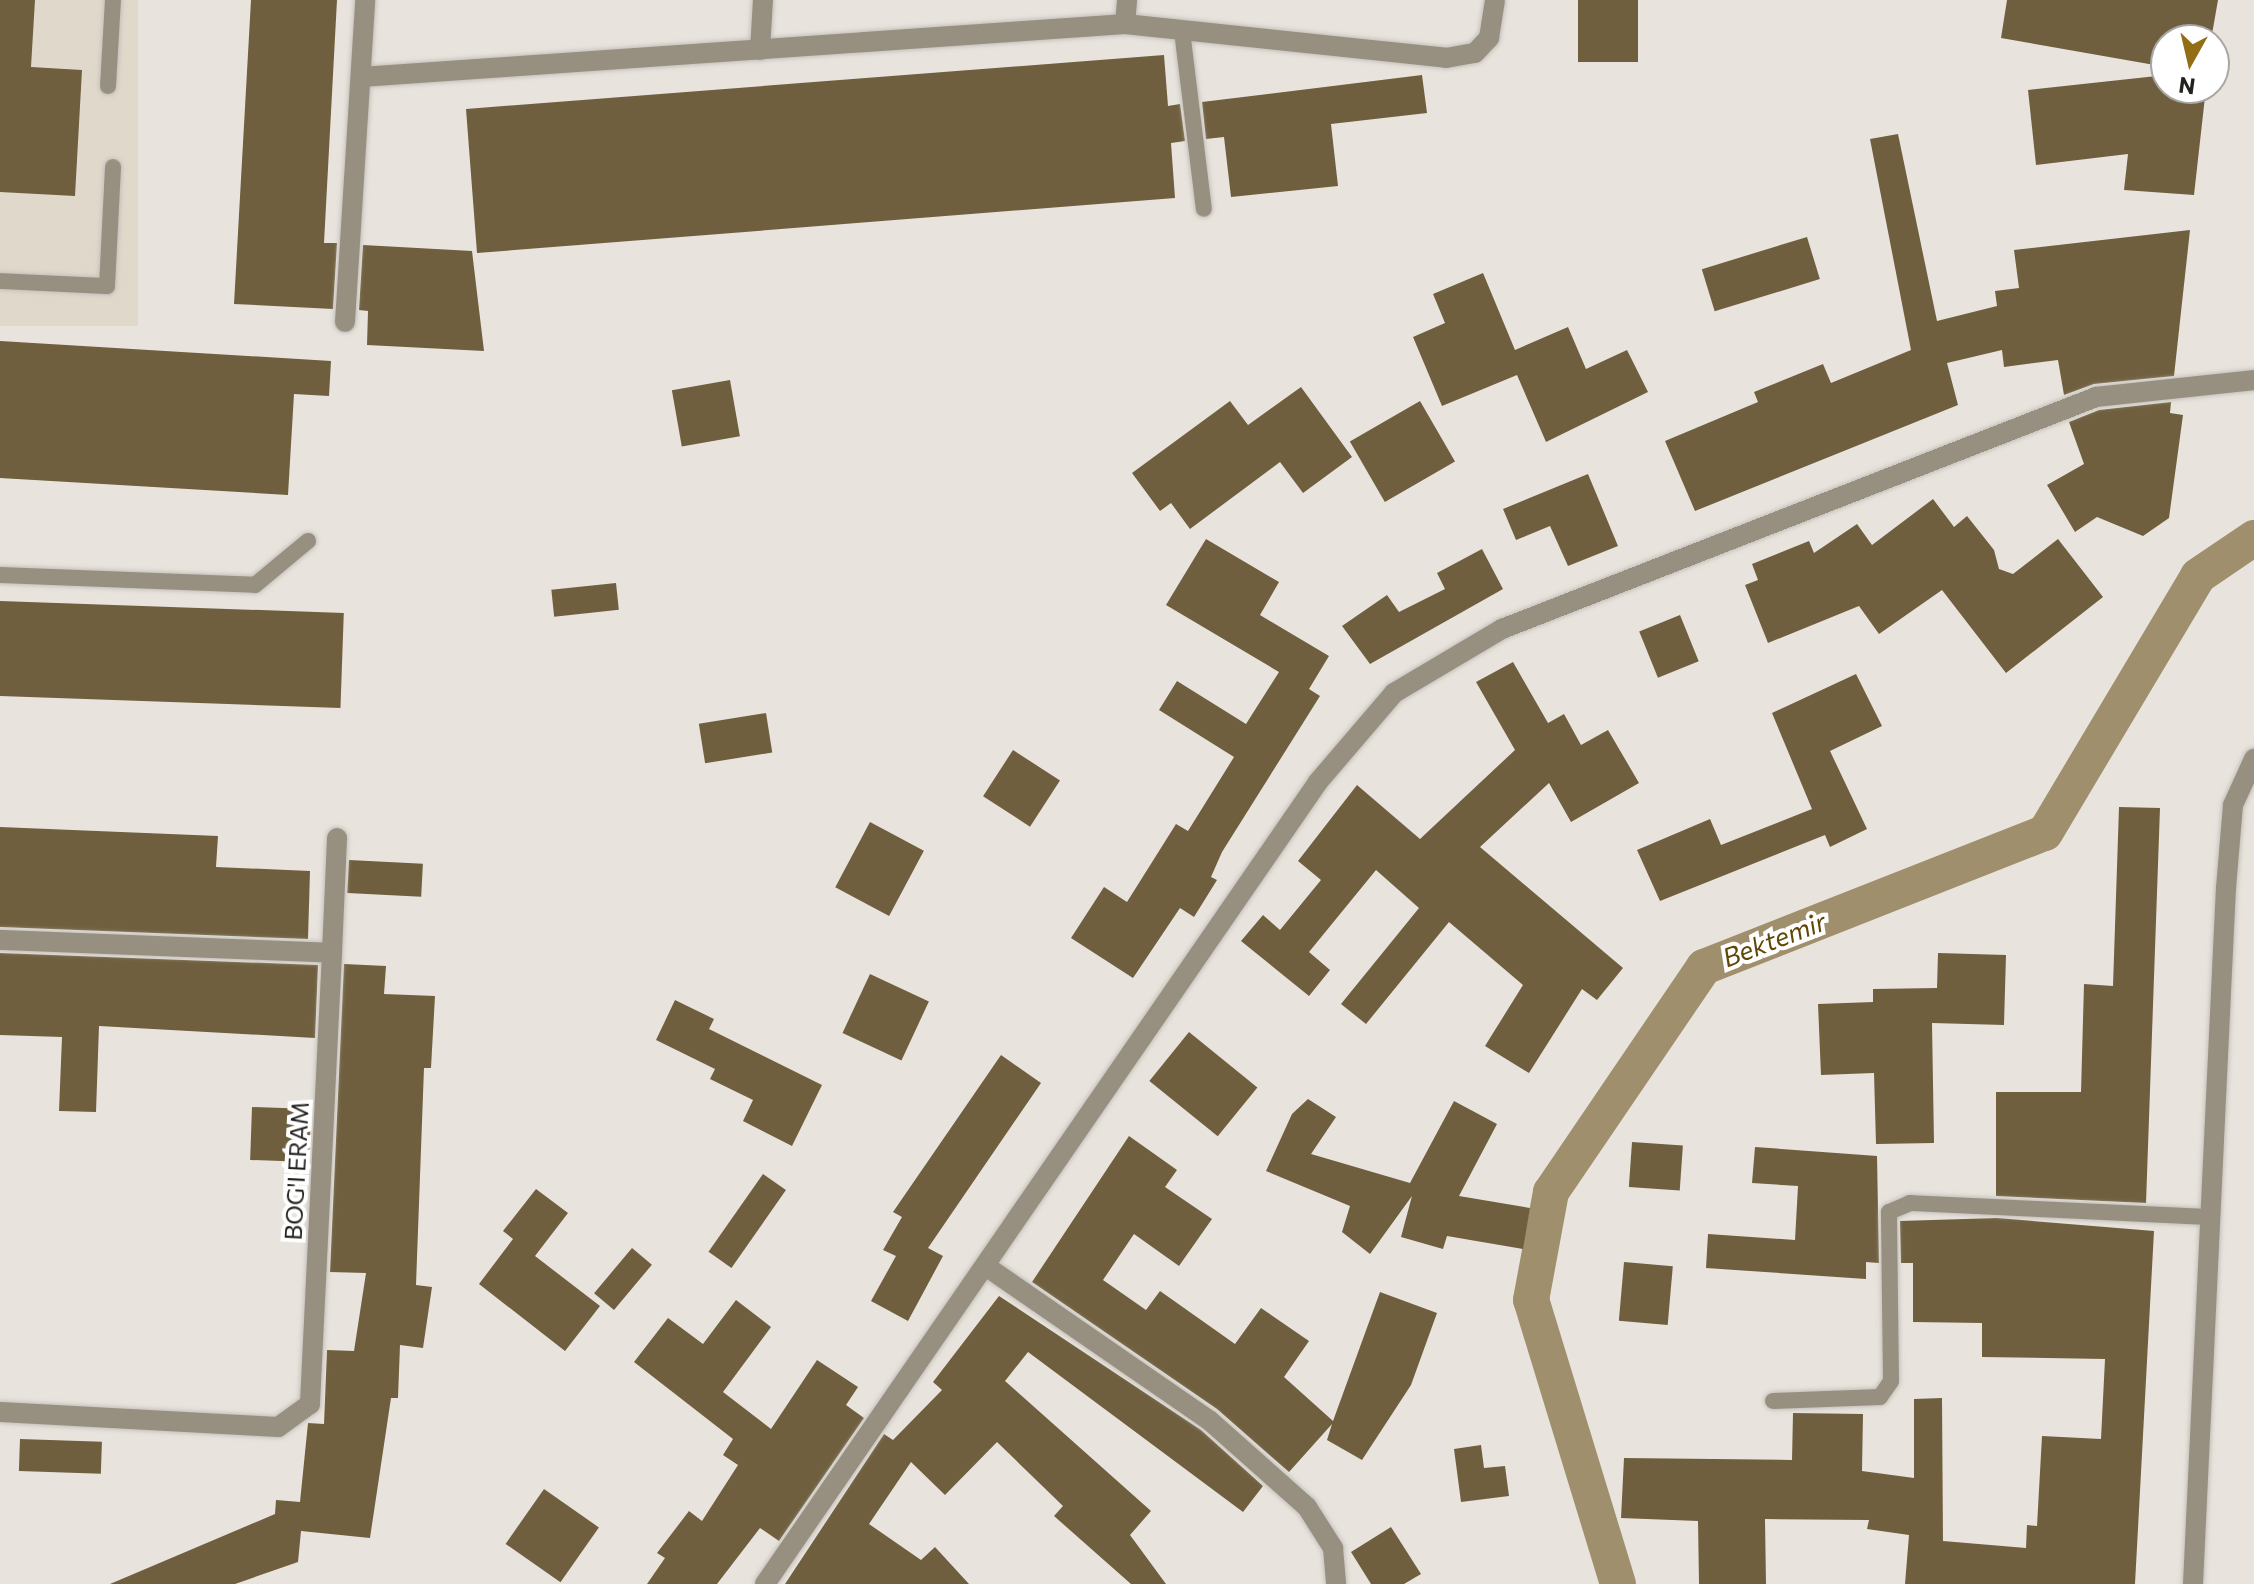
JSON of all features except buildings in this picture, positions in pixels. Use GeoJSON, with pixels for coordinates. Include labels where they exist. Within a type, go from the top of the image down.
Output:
{"type":"FeatureCollection","features":[{"type":"Feature","properties":{"kind":"street"},"geometry":{"type":"LineString","coordinates":[[345,322],[365,0]]}},
{"type":"Feature","properties":{"kind":"street"},"geometry":{"type":"LineString","coordinates":[[760,50],[763,0]]}},
{"type":"Feature","properties":{"kind":"street"},"geometry":{"type":"LineString","coordinates":[[1125,24],[1127,0]]}},
{"type":"Feature","properties":{"kind":"street"},"geometry":{"type":"LineString","coordinates":[[361,77],[1125,24],[1446,58],[1475,53],[1489,38],[1495,0]]}},
{"type":"Feature","properties":{"kind":"street"},"geometry":{"type":"LineString","coordinates":[[765,1584],[987,1267],[1318,782],[1394,693],[1502,629],[2096,397],[2254,380]]}},
{"type":"Feature","properties":{"kind":"street"},"geometry":{"type":"LineString","coordinates":[[2193,1584],[2232,819],[2254,759]]}},
{"type":"Feature","properties":{"kind":"street"},"geometry":{"type":"LineString","coordinates":[[0,940],[332,953],[337,838]]}},
{"type":"Feature","properties":{"kind":"street","name":"BOG'I ERAM"},"geometry":{"type":"LineString","coordinates":[[0,1412],[278,1427],[310,1404],[332,953]]}},
{"type":"Feature","properties":{"kind":"street"},"geometry":{"type":"LineString","coordinates":[[987,1267],[1209,1420],[1307,1507],[1333,1548],[1336,1584]]}},
{"type":"Feature","properties":{"kind":"lane"},"geometry":{"type":"LineString","coordinates":[[108,86],[113,0]]}},
{"type":"Feature","properties":{"kind":"lane"},"geometry":{"type":"LineString","coordinates":[[1182,31],[1204,209]]}},
{"type":"Feature","properties":{"kind":"lane"},"geometry":{"type":"LineString","coordinates":[[0,281],[107,286],[113,167]]}},
{"type":"Feature","properties":{"kind":"lane"},"geometry":{"type":"LineString","coordinates":[[0,575],[255,585],[308,541]]}},
{"type":"Feature","properties":{"kind":"lane"},"geometry":{"type":"LineString","coordinates":[[1773,1401],[1880,1397],[1891,1381],[1886,1231],[1889,1212],[1899,1208],[2211,1217]]}},
{"type":"Feature","properties":{"kind":"shaded area"},"geometry":{"type":"Polygon","coordinates":[[[0,0],[138,0],[138,326],[0,326],[0,0]]]}},
{"type":"Feature","properties":{"kind":"waterway","name":"Bektemir"},"geometry":{"type":"LineString","coordinates":[[1618,1584],[1531,1300],[1551,1192],[1704,967],[2045,833],[2198,576],[2254,538]]}}]}
